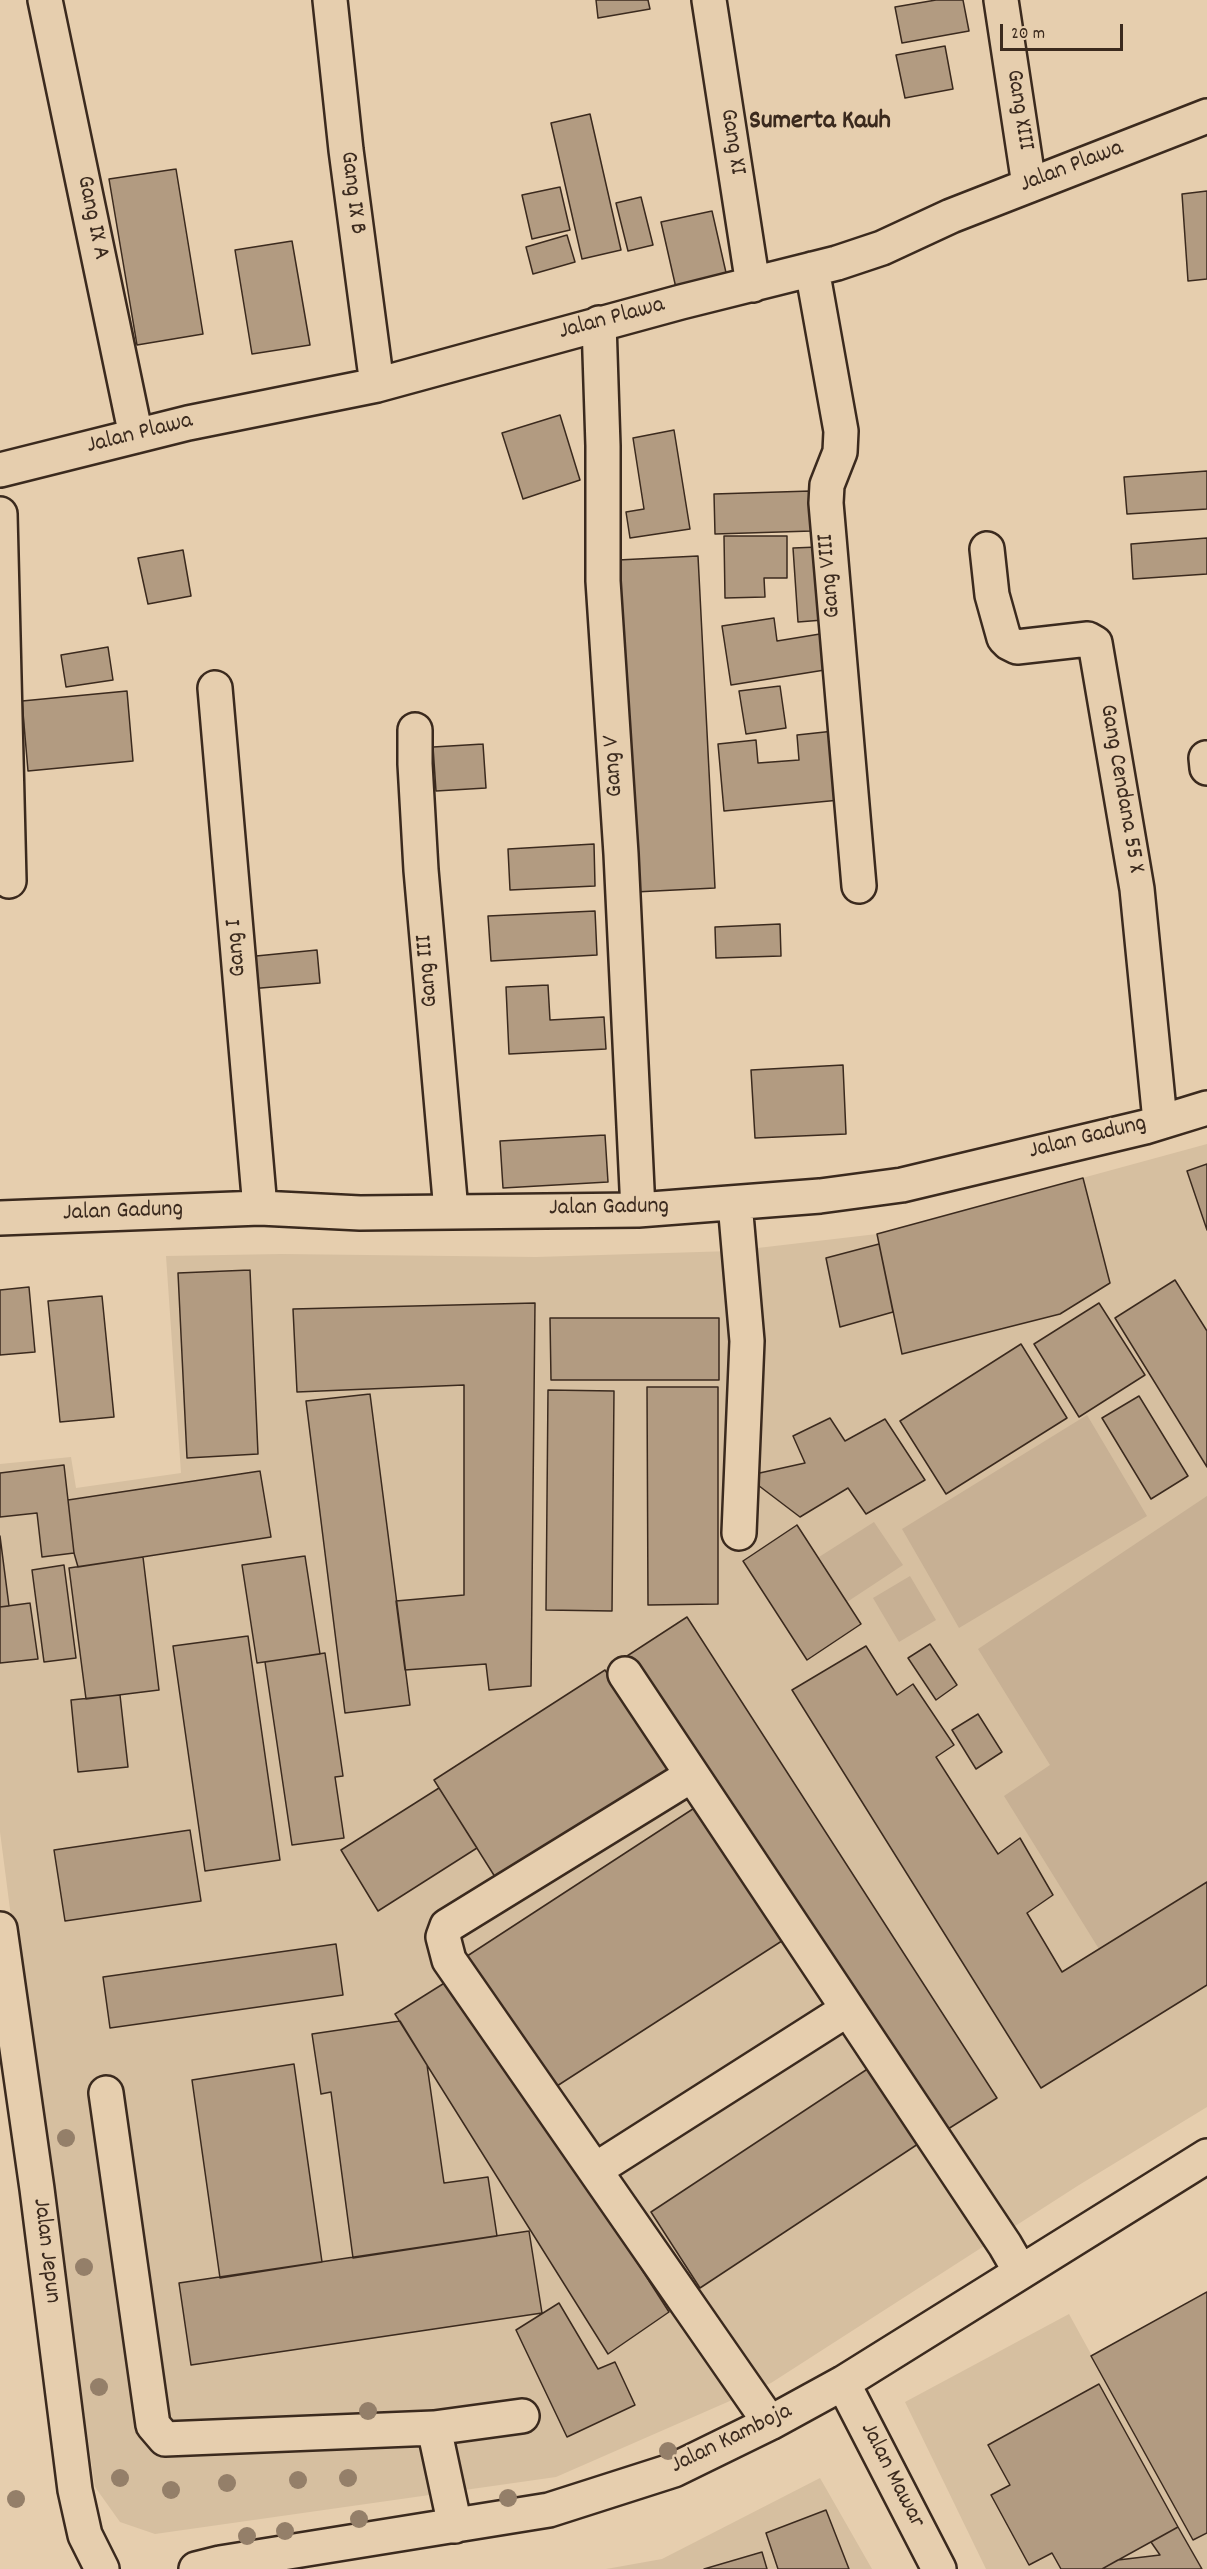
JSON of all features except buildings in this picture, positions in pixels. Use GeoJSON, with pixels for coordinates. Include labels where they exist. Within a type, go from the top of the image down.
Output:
{"type":"FeatureCollection","features":[{"type":"Feature","properties":{"kind":"street","name":"Gang IX A"},"geometry":{"type":"LineString","coordinates":[[45,0],[136,435]]}},
{"type":"Feature","properties":{"kind":"street","name":"Gang IX B"},"geometry":{"type":"LineString","coordinates":[[330,0],[346,150],[376,385]]}},
{"type":"Feature","properties":{"kind":"street","name":"Gang XI"},"geometry":{"type":"LineString","coordinates":[[709,0],[753,285]]}},
{"type":"Feature","properties":{"kind":"street","name":"Gang XIII"},"geometry":{"type":"LineString","coordinates":[[1001,0],[1029,185]]}},
{"type":"Feature","properties":{"kind":"street","name":"Jalan Plawa"},"geometry":{"type":"LineString","coordinates":[[0,470],[136,435],[297,399],[376,385],[599,323],[812,269],[882,248],[951,216],[1029,185],[1076,170],[1207,116]]}},
{"type":"Feature","properties":{"kind":"street","name":"Gang VIII"},"geometry":{"type":"LineString","coordinates":[[812,269],[841,431],[840,452],[827,485],[825,503],[859,886]]}},
{"type":"Feature","properties":{"kind":"street","name":"Gang V"},"geometry":{"type":"LineString","coordinates":[[599,323],[603,446],[603,581],[621,854],[638,1210]]}},
{"type":"Feature","properties":{"kind":"street"},"geometry":{"type":"LineString","coordinates":[[0,513],[9,881]]}},
{"type":"Feature","properties":{"kind":"street","name":"Gang Cendana 55 X"},"geometry":{"type":"LineString","coordinates":[[987,549],[992,595],[1004,638],[1009,643],[1017,647],[1088,639],[1095,643],[1137,889],[1160,1121]]}},
{"type":"Feature","properties":{"kind":"street","name":"Gang I"},"geometry":{"type":"LineString","coordinates":[[215,688],[260,1208]]}},
{"type":"Feature","properties":{"kind":"street","name":"Gang III"},"geometry":{"type":"LineString","coordinates":[[416,730],[415,764],[421,870],[451,1211]]}},
{"type":"Feature","properties":{"kind":"street","name":"Jalan Gadung"},"geometry":{"type":"LineString","coordinates":[[0,1218],[260,1208],[360,1213],[638,1210],[820,1196],[902,1185],[1145,1127],[1207,1108]]}},
{"type":"Feature","properties":{"kind":"street"},"geometry":{"type":"LineString","coordinates":[[735,1203],[747,1341],[739,1533]]}},
{"type":"Feature","properties":{"kind":"street"},"geometry":{"type":"LineString","coordinates":[[625,1674],[1020,2271]]}},
{"type":"Feature","properties":{"kind":"street"},"geometry":{"type":"LineString","coordinates":[[692,1775],[447,1926],[443,1937],[449,1960],[770,2423]]}},
{"type":"Feature","properties":{"kind":"street","name":"Jalan Jepun"},"geometry":{"type":"LineString","coordinates":[[0,1929],[37,2189],[75,2490],[85,2535],[102,2569]]}},
{"type":"Feature","properties":{"kind":"street"},"geometry":{"type":"LineString","coordinates":[[595,2170],[848,2009]]}},
{"type":"Feature","properties":{"kind":"street"},"geometry":{"type":"LineString","coordinates":[[106,2093],[153,2425],[165,2439],[434,2428],[522,2416]]}},
{"type":"Feature","properties":{"kind":"street","name":"Jalan Kamboja"},"geometry":{"type":"LineString","coordinates":[[196,2569],[338,2543],[549,2510],[674,2470],[770,2423],[843,2383],[1207,2156]]}},
{"type":"Feature","properties":{"kind":"street","name":"Jalan Mawar"},"geometry":{"type":"LineString","coordinates":[[843,2383],[939,2569]]}},
{"type":"Feature","properties":{"kind":"street"},"geometry":{"type":"LineString","coordinates":[[434,2428],[455,2526]]}},
{"type":"Feature","properties":{"kind":"shaded area"},"geometry":{"type":"Polygon","coordinates":[[[1207,1144],[1207,2107],[1079,2185],[771,2383],[556,2477],[155,2534],[120,2522],[95,2487],[21,1994],[0,1832],[0,1464],[71,1457],[76,1488],[181,1473],[166,1256],[282,1254],[536,1257],[732,1251],[877,1234],[1207,1144]]]}},
{"type":"Feature","properties":{"kind":"shaded area"},"geometry":{"type":"Polygon","coordinates":[[[1087,1415],[1147,1516],[959,1628],[902,1529],[1087,1415]]]}},
{"type":"Feature","properties":{"kind":"shaded area"},"geometry":{"type":"Polygon","coordinates":[[[1207,1496],[1207,1882],[1099,1949],[1004,1796],[1050,1765],[978,1649],[1207,1496]]]}},
{"type":"Feature","properties":{"kind":"shaded area"},"geometry":{"type":"Polygon","coordinates":[[[874,1522],[903,1565],[847,1602],[819,1557],[874,1522]]]}},
{"type":"Feature","properties":{"kind":"shaded area"},"geometry":{"type":"Polygon","coordinates":[[[910,1576],[936,1620],[899,1642],[873,1598],[910,1576]]]}},
{"type":"Feature","properties":{"kind":"shaded area"},"geometry":{"type":"Polygon","coordinates":[[[1069,2314],[1193,2540],[1207,2533],[1207,2569],[986,2569],[905,2402],[1069,2314]]]}},
{"type":"Feature","properties":{"kind":"shaded area"},"geometry":{"type":"Polygon","coordinates":[[[820,2478],[872,2569],[606,2569],[662,2559],[820,2478]]]}},
{"type":"Feature","properties":{"kind":"district","name":"Sumerta Kauh"},"geometry":{"type":"Point","coordinates":[820,123]}}]}
